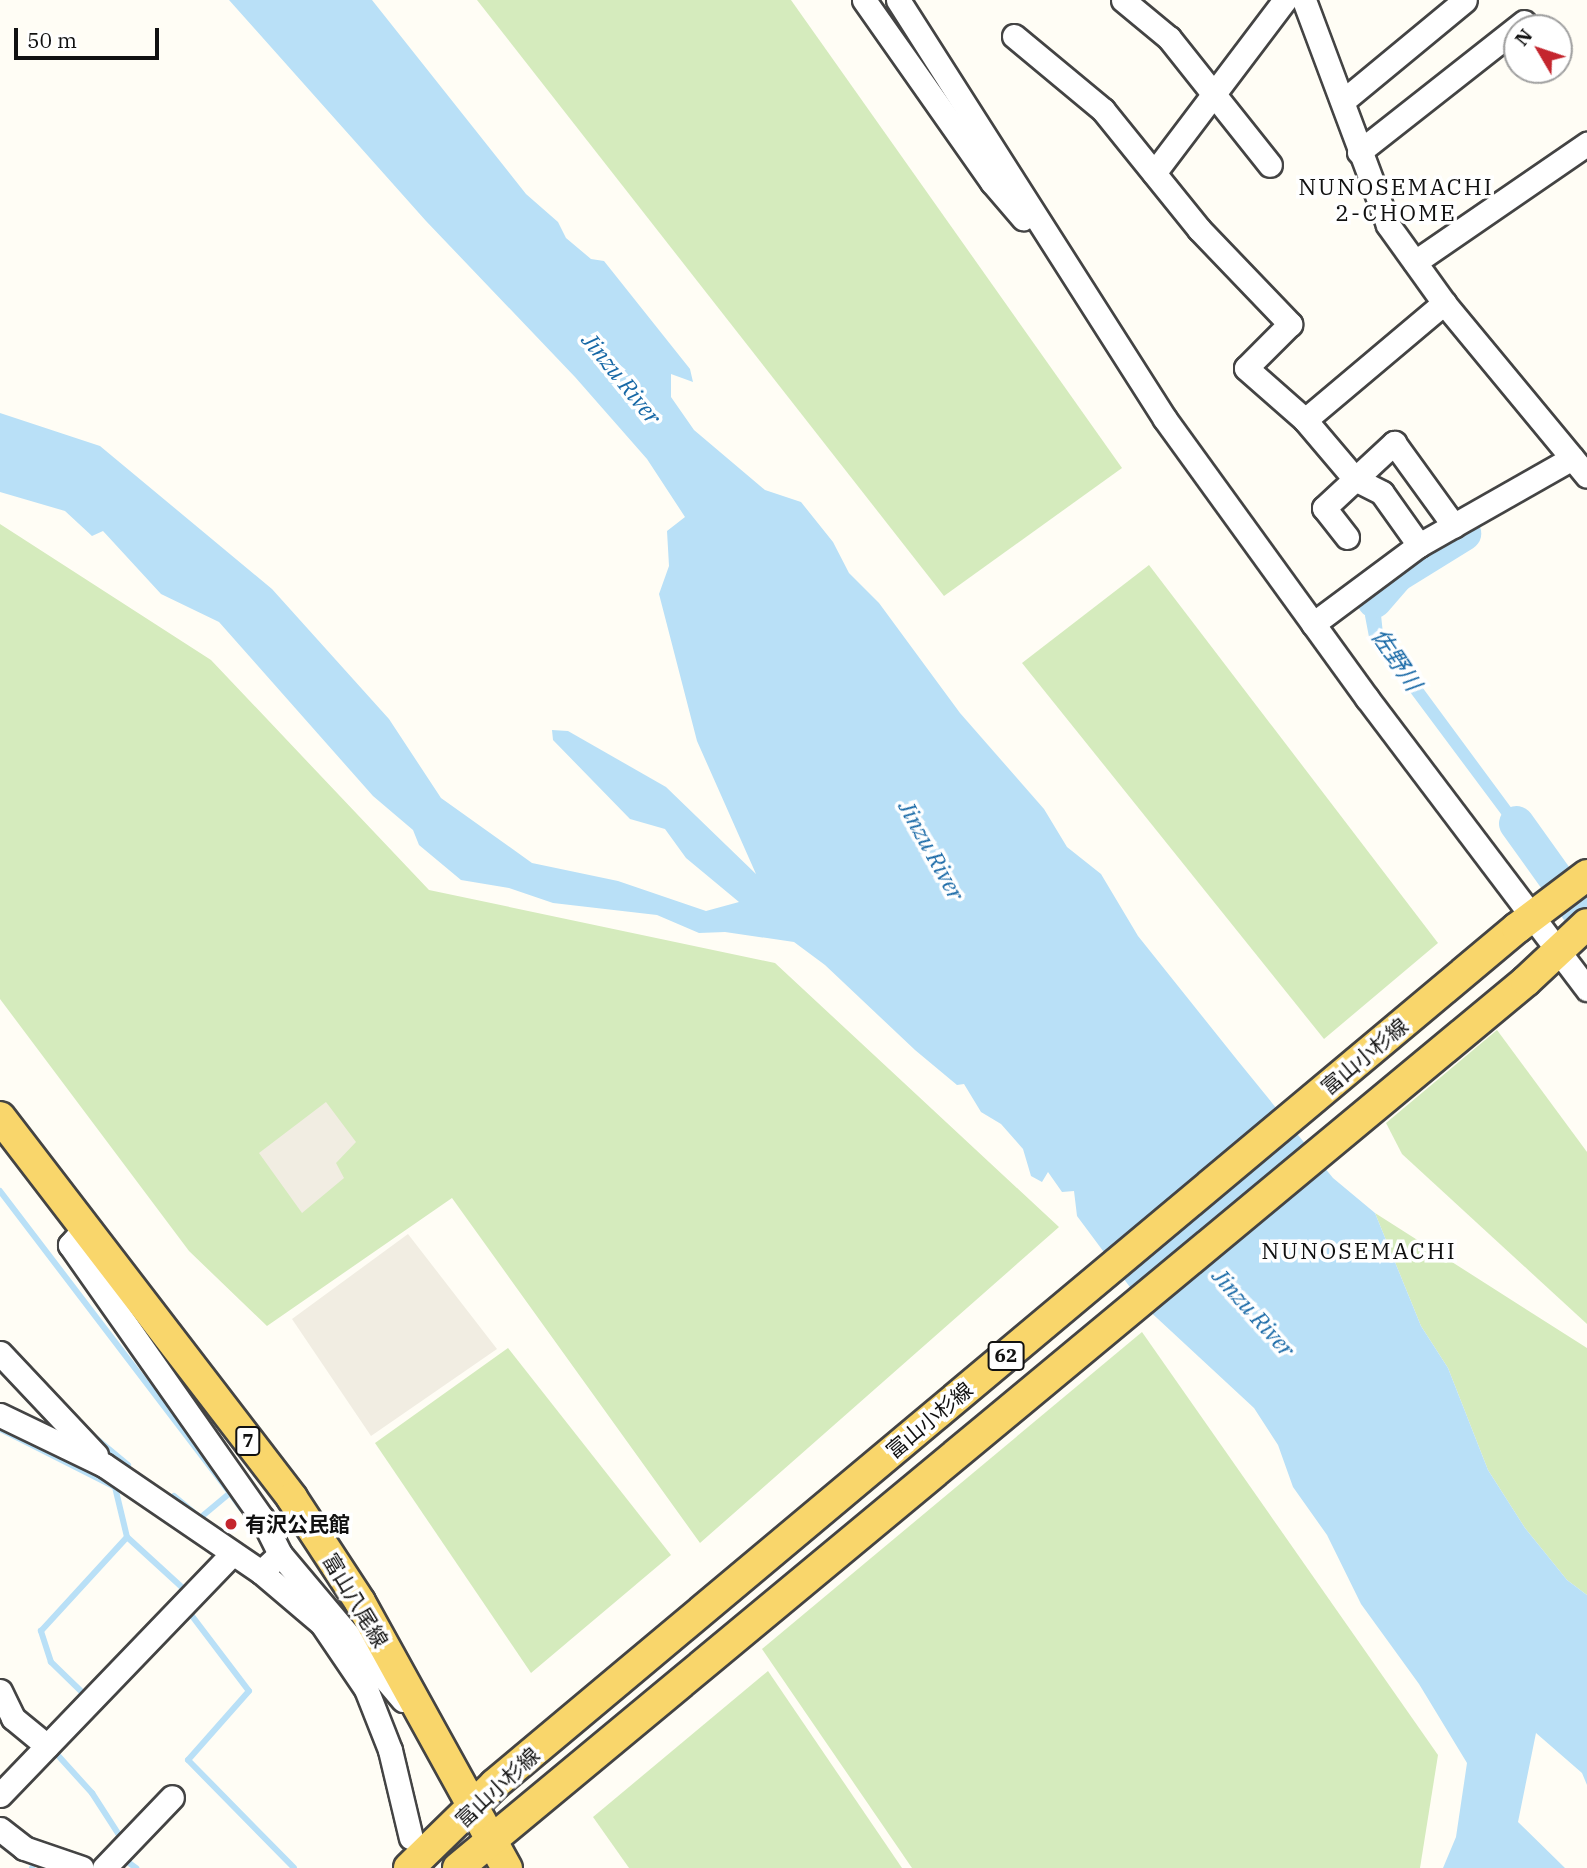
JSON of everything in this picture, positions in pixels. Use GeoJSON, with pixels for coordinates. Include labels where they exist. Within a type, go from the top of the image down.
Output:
{"type":"FeatureCollection","features":[{"type":"Feature","properties":{"kind":"main road","name":"富山小杉線"},"geometry":{"type":"LineString","coordinates":[[409,1868],[495,1784],[1525,922],[1587,874]]}},
{"type":"Feature","properties":{"kind":"main road","name":"富山小杉線"},"geometry":{"type":"LineString","coordinates":[[458,1868],[1552,958],[1587,924]]}},
{"type":"Feature","properties":{"kind":"main road","name":"富山八尾線"},"geometry":{"type":"LineString","coordinates":[[0,1117],[292,1498],[360,1602],[506,1868]]}},
{"type":"Feature","properties":{"kind":"street"},"geometry":{"type":"LineString","coordinates":[[864,0],[992,182],[1072,274]]}},
{"type":"Feature","properties":{"kind":"street"},"geometry":{"type":"LineString","coordinates":[[898,0],[1165,419],[1525,922],[1552,958],[1587,989]]}},
{"type":"Feature","properties":{"kind":"street"},"geometry":{"type":"LineString","coordinates":[[1123,0],[1169,38],[1270,165]]}},
{"type":"Feature","properties":{"kind":"street"},"geometry":{"type":"LineString","coordinates":[[1154,173],[1285,0]]}},
{"type":"Feature","properties":{"kind":"street"},"geometry":{"type":"LineString","coordinates":[[1304,0],[1388,225],[1444,303],[1587,476]]}},
{"type":"Feature","properties":{"kind":"street"},"geometry":{"type":"LineString","coordinates":[[1343,101],[1465,0]]}},
{"type":"Feature","properties":{"kind":"street"},"geometry":{"type":"LineString","coordinates":[[1014,36],[1103,110],[1199,229],[1290,324],[1246,368],[1305,420],[1355,479],[1382,493],[1419,545]]}},
{"type":"Feature","properties":{"kind":"street"},"geometry":{"type":"LineString","coordinates":[[1359,152],[1503,39]]}},
{"type":"Feature","properties":{"kind":"street"},"geometry":{"type":"LineString","coordinates":[[1415,262],[1587,144]]}},
{"type":"Feature","properties":{"kind":"street"},"geometry":{"type":"LineString","coordinates":[[1305,420],[1444,303]]}},
{"type":"Feature","properties":{"kind":"street"},"geometry":{"type":"LineString","coordinates":[[1347,537],[1325,508],[1394,443],[1454,526]]}},
{"type":"Feature","properties":{"kind":"street"},"geometry":{"type":"LineString","coordinates":[[1313,624],[1419,545],[1572,458]]}},
{"type":"Feature","properties":{"kind":"street"},"geometry":{"type":"LineString","coordinates":[[86,1227],[70,1245],[262,1518],[280,1554],[335,1614],[442,1749]]}},
{"type":"Feature","properties":{"kind":"street"},"geometry":{"type":"LineString","coordinates":[[0,1353],[104,1465]]}},
{"type":"Feature","properties":{"kind":"street"},"geometry":{"type":"LineString","coordinates":[[0,1415],[104,1465],[231,1555],[261,1572],[323,1623],[366,1689],[390,1750],[411,1838]]}},
{"type":"Feature","properties":{"kind":"street"},"geometry":{"type":"LineString","coordinates":[[261,1572],[280,1554]]}},
{"type":"Feature","properties":{"kind":"street"},"geometry":{"type":"LineString","coordinates":[[0,1796],[231,1555]]}},
{"type":"Feature","properties":{"kind":"street"},"geometry":{"type":"LineString","coordinates":[[0,1691],[13,1718],[47,1746]]}},
{"type":"Feature","properties":{"kind":"street"},"geometry":{"type":"LineString","coordinates":[[104,1868],[172,1797]]}},
{"type":"Feature","properties":{"kind":"street"},"geometry":{"type":"LineString","coordinates":[[0,1829],[23,1858],[82,1868]]}},
{"type":"Feature","properties":{"kind":"green space"},"geometry":{"type":"Polygon","coordinates":[[[477,0],[791,0],[1122,468],[944,596],[477,0]]]}},
{"type":"Feature","properties":{"kind":"green space"},"geometry":{"type":"Polygon","coordinates":[[[0,524],[211,660],[429,890],[775,963],[1059,1227],[700,1543],[452,1198],[267,1326],[189,1251],[0,999],[0,524]]]}},
{"type":"Feature","properties":{"kind":"green space"},"geometry":{"type":"Polygon","coordinates":[[[1149,565],[1438,943],[1324,1039],[1022,663],[1149,565]]]}},
{"type":"Feature","properties":{"kind":"green space"},"geometry":{"type":"Polygon","coordinates":[[[1497,1030],[1587,1152],[1587,1324],[1402,1154],[1386,1123],[1497,1030]]]}},
{"type":"Feature","properties":{"kind":"green space"},"geometry":{"type":"Polygon","coordinates":[[[1375,1213],[1587,1348],[1587,1595],[1567,1580],[1525,1528],[1488,1470],[1448,1368],[1421,1326],[1375,1213]]]}},
{"type":"Feature","properties":{"kind":"green space"},"geometry":{"type":"Polygon","coordinates":[[[1142,1332],[1438,1755],[1420,1868],[912,1868],[762,1649],[1142,1332]]]}},
{"type":"Feature","properties":{"kind":"green space"},"geometry":{"type":"Polygon","coordinates":[[[508,1348],[671,1555],[531,1673],[375,1443],[508,1348]]]}},
{"type":"Feature","properties":{"kind":"green space"},"geometry":{"type":"Polygon","coordinates":[[[768,1671],[902,1868],[629,1868],[593,1817],[768,1671]]]}},
{"type":"Feature","properties":{"kind":"shaded area"},"geometry":{"type":"Polygon","coordinates":[[[326,1102],[356,1142],[336,1163],[344,1178],[302,1213],[259,1153],[326,1102]]]}},
{"type":"Feature","properties":{"kind":"shaded area"},"geometry":{"type":"Polygon","coordinates":[[[408,1234],[497,1349],[371,1436],[292,1319],[408,1234]]]}},
{"type":"Feature","properties":{"kind":"water","name":"Jinzu River"},"geometry":{"type":"Polygon","coordinates":[[[229,0],[372,0],[526,194],[558,222],[566,238],[591,259],[604,261],[690,369],[693,382],[671,374],[671,397],[694,430],[765,490],[801,502],[833,542],[849,573],[879,603],[960,713],[1044,809],[1067,847],[1101,874],[1138,936],[1238,1061],[1333,1178],[1375,1213],[1421,1326],[1448,1368],[1488,1470],[1525,1528],[1567,1580],[1587,1595],[1587,1785],[1582,1773],[1536,1733],[1518,1822],[1565,1868],[1443,1868],[1456,1837],[1467,1763],[1419,1684],[1361,1604],[1327,1535],[1293,1487],[1278,1445],[1254,1408],[1144,1306],[1077,1216],[1074,1191],[1062,1192],[1048,1172],[1042,1182],[1031,1176],[1023,1149],[1001,1124],[981,1112],[964,1084],[957,1085],[915,1050],[825,965],[794,942],[725,932],[699,933],[657,915],[553,903],[509,888],[461,880],[419,845],[413,830],[373,796],[219,622],[161,594],[103,531],[92,536],[65,511],[0,492],[0,413],[100,446],[272,589],[389,719],[441,798],[532,863],[618,881],[706,911],[739,902],[686,858],[665,829],[630,819],[553,740],[552,730],[568,731],[666,787],[756,874],[697,741],[659,594],[669,566],[667,531],[685,517],[647,459],[575,377],[426,221],[229,0]]]}},
{"type":"Feature","properties":{"kind":"water"},"geometry":{"type":"Polygon","coordinates":[[[1399,565],[1408,574],[1388,588],[1380,605],[1383,634],[1549,859],[1539,865],[1369,637],[1365,616],[1367,600],[1373,587],[1399,565]]]}},
{"type":"Feature","properties":{"kind":"waterway","name":"佐野川"},"geometry":{"type":"LineString","coordinates":[[1374,600],[1397,574],[1463,533]]}},
{"type":"Feature","properties":{"kind":"waterway","name":"佐野川"},"geometry":{"type":"LineString","coordinates":[[1516,823],[1587,922]]}},
{"type":"Feature","properties":{"kind":"waterway"},"geometry":{"type":"LineString","coordinates":[[0,1191],[230,1493]]}},
{"type":"Feature","properties":{"kind":"waterway"},"geometry":{"type":"LineString","coordinates":[[0,1429],[115,1487],[127,1537],[184,1589]]}},
{"type":"Feature","properties":{"kind":"waterway"},"geometry":{"type":"LineString","coordinates":[[92,1435],[128,1465]]}},
{"type":"Feature","properties":{"kind":"waterway"},"geometry":{"type":"LineString","coordinates":[[174,1496],[200,1518],[230,1493],[241,1508]]}},
{"type":"Feature","properties":{"kind":"waterway"},"geometry":{"type":"LineString","coordinates":[[86,1696],[51,1662],[41,1631],[127,1537]]}},
{"type":"Feature","properties":{"kind":"waterway"},"geometry":{"type":"LineString","coordinates":[[189,1612],[249,1691],[188,1760],[294,1868]]}},
{"type":"Feature","properties":{"kind":"waterway"},"geometry":{"type":"LineString","coordinates":[[54,1751],[92,1793],[121,1838]]}},
{"type":"Feature","properties":{"kind":"waterway"},"geometry":{"type":"LineString","coordinates":[[125,1860],[136,1868]]}},
{"type":"Feature","properties":{"kind":"place","name":"有沢公民館"},"geometry":{"type":"Point","coordinates":[231,1524]}},
{"type":"Feature","properties":{"kind":"district","name":"NUNOSEMACHI 2-CHOME"},"geometry":{"type":"Point","coordinates":[1396,199]}},
{"type":"Feature","properties":{"kind":"district","name":"NUNOSEMACHI"},"geometry":{"type":"Point","coordinates":[1359,1250]}}]}
